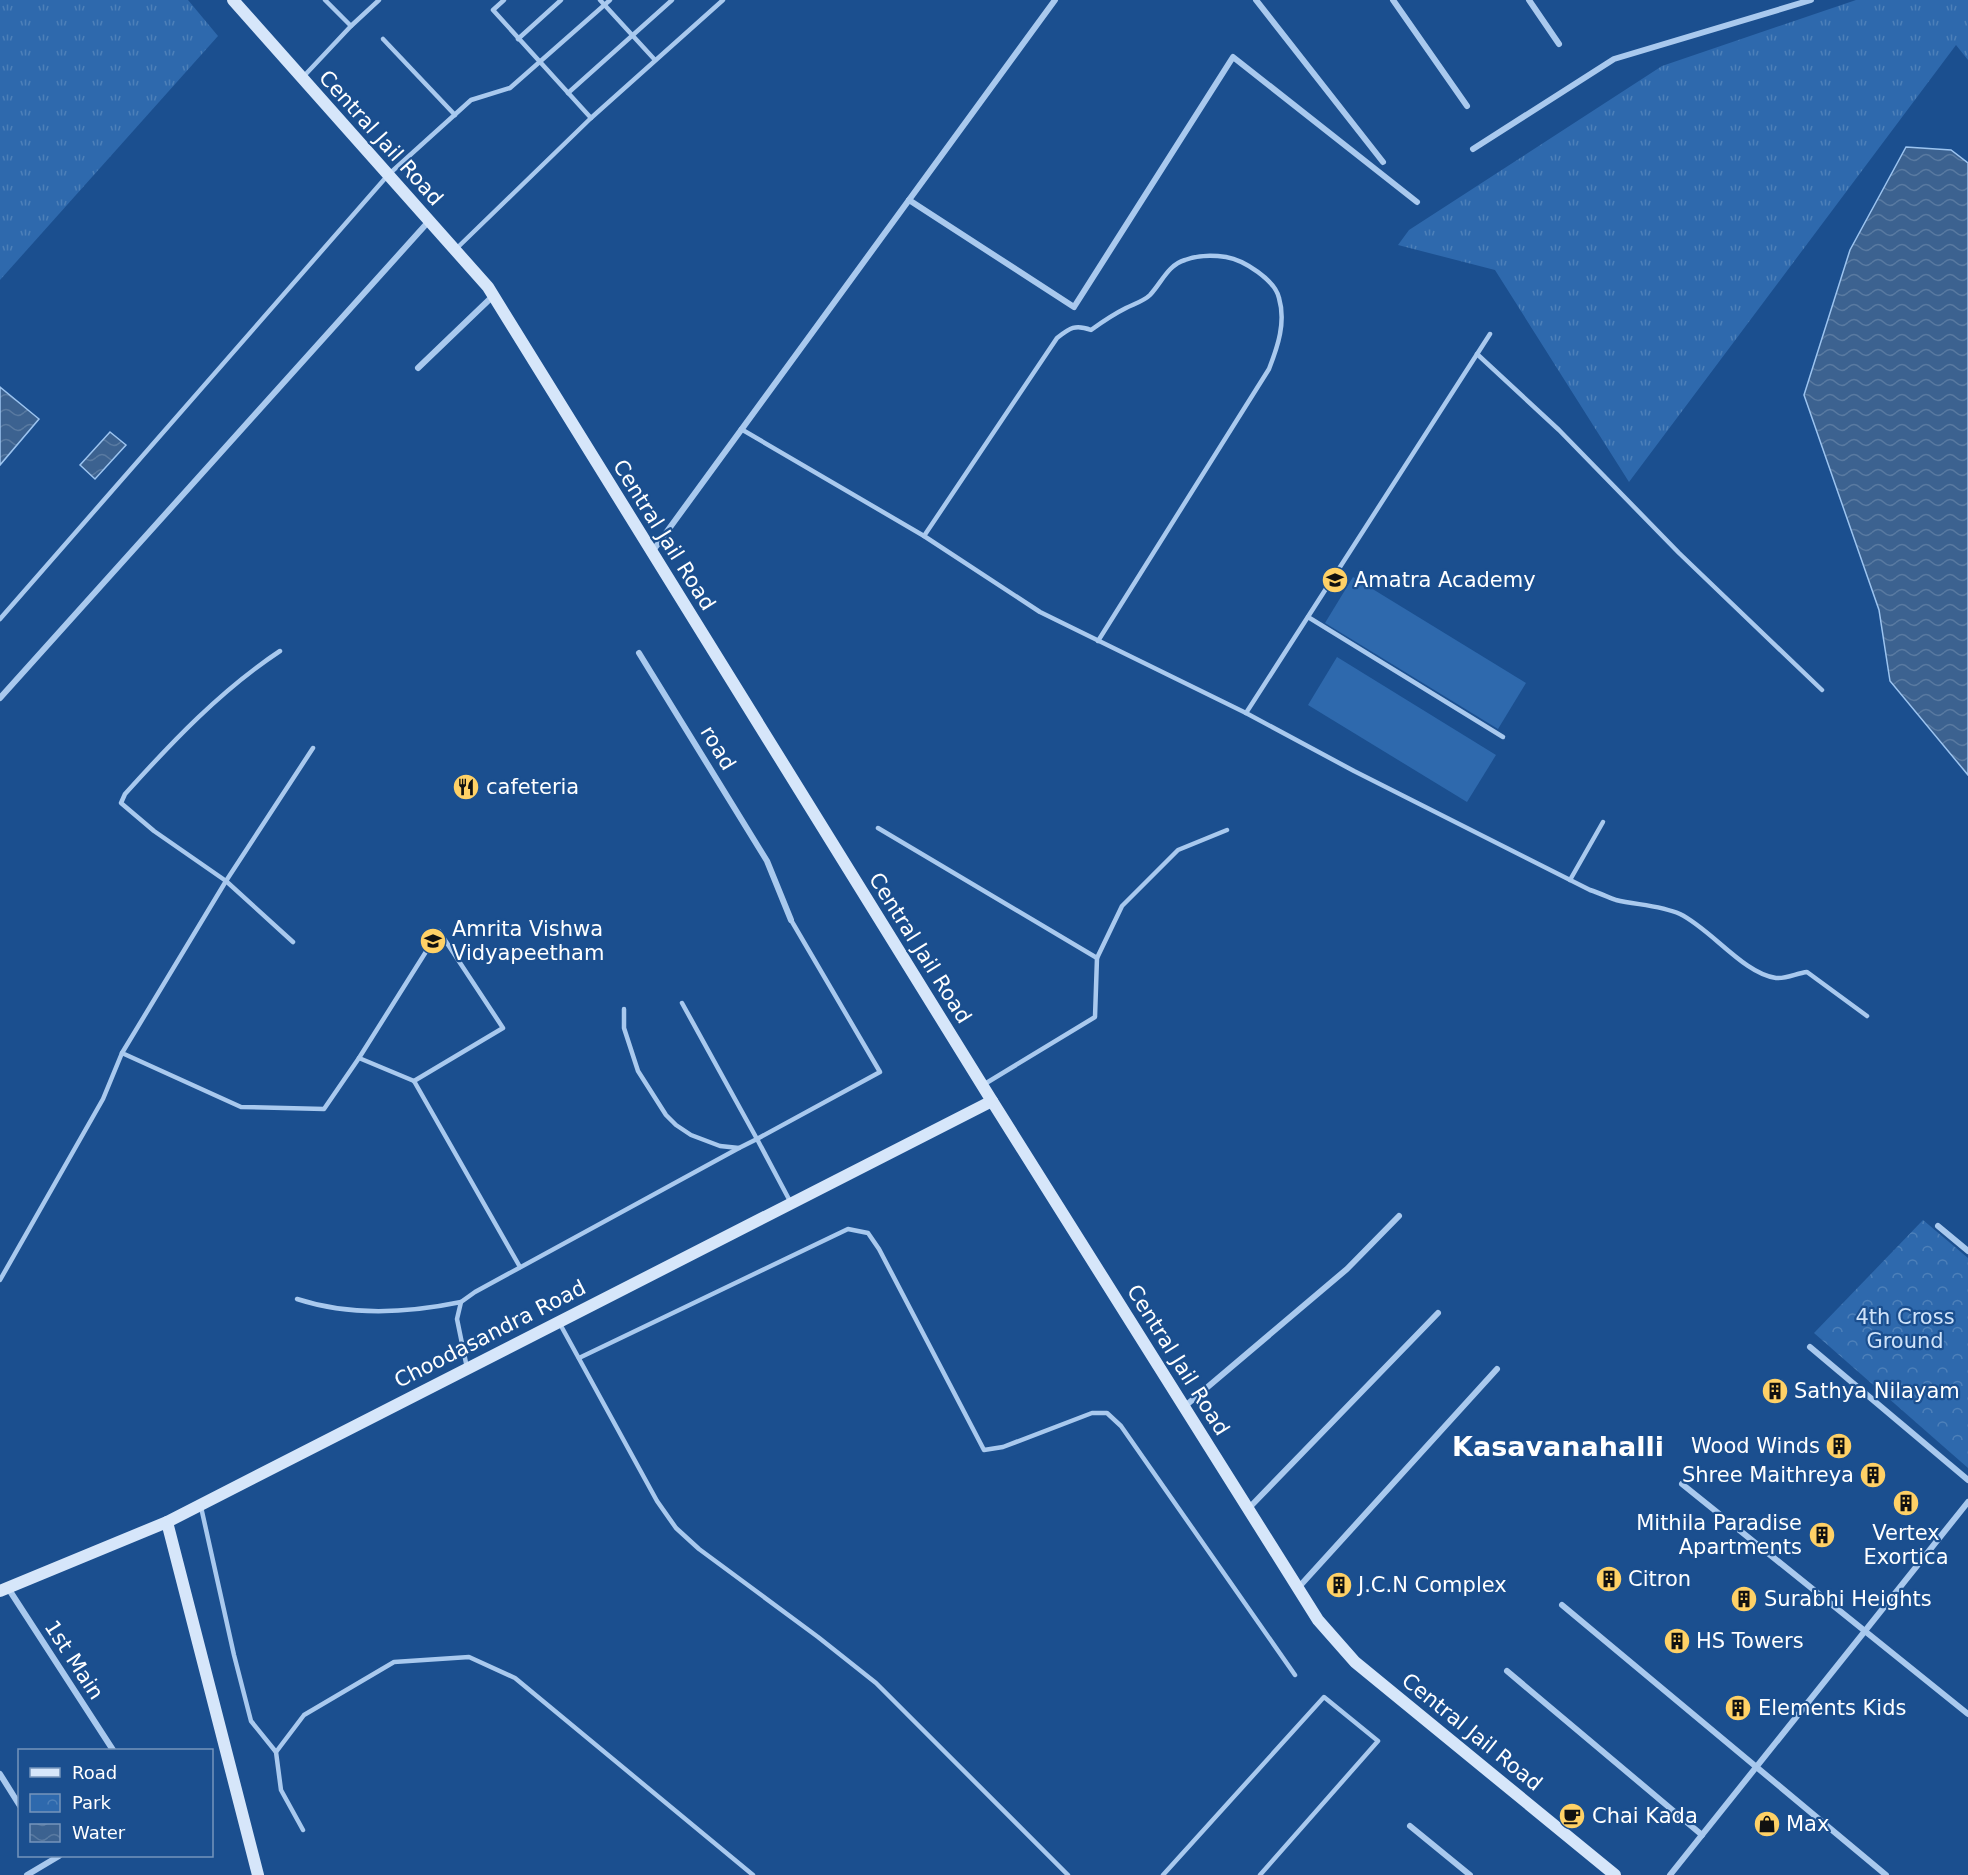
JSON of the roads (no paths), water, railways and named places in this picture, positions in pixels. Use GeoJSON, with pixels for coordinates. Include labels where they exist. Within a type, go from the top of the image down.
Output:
{"type":"FeatureCollection","features":[{"type":"Feature","properties":{"kind":"main road","name":"Central Jail Road"},"geometry":{"type":"LineString","coordinates":[[233,0],[455,250],[493,296],[992,1101],[1318,1620],[1355,1662],[1615,1875]]}},
{"type":"Feature","properties":{"kind":"main road","name":"Choodasandra Road"},"geometry":{"type":"LineString","coordinates":[[4,1590],[166,1522],[992,1101]]}},
{"type":"Feature","properties":{"kind":"main road"},"geometry":{"type":"LineString","coordinates":[[166,1522],[258,1875]]}},
{"type":"Feature","properties":{"kind":"street"},"geometry":{"type":"LineString","coordinates":[[652,552],[1055,0]]}},
{"type":"Feature","properties":{"kind":"street"},"geometry":{"type":"LineString","coordinates":[[1256,0],[1383,162]]}},
{"type":"Feature","properties":{"kind":"street"},"geometry":{"type":"LineString","coordinates":[[1394,0],[1467,106]]}},
{"type":"Feature","properties":{"kind":"street"},"geometry":{"type":"LineString","coordinates":[[1529,0],[1559,44]]}},
{"type":"Feature","properties":{"kind":"street"},"geometry":{"type":"LineString","coordinates":[[1473,149],[1614,59],[1812,0]]}},
{"type":"Feature","properties":{"kind":"street"},"geometry":{"type":"LineString","coordinates":[[909,200],[1074,307],[1233,57],[1417,202]]}},
{"type":"Feature","properties":{"kind":"street"},"geometry":{"type":"LineString","coordinates":[[0,698],[429,221]]}},
{"type":"Feature","properties":{"kind":"street"},"geometry":{"type":"LineString","coordinates":[[418,368],[493,296]]}},
{"type":"Feature","properties":{"kind":"street","name":"road"},"geometry":{"type":"LineString","coordinates":[[639,653],[768,861],[791,921]]}},
{"type":"Feature","properties":{"kind":"street"},"geometry":{"type":"LineString","coordinates":[[1184,1407],[1347,1269],[1399,1216]]}},
{"type":"Feature","properties":{"kind":"street"},"geometry":{"type":"LineString","coordinates":[[1938,1226],[1968,1251]]}},
{"type":"Feature","properties":{"kind":"street"},"geometry":{"type":"LineString","coordinates":[[1248,1509],[1438,1314]]}},
{"type":"Feature","properties":{"kind":"street"},"geometry":{"type":"LineString","coordinates":[[1810,1347],[1968,1480]]}},
{"type":"Feature","properties":{"kind":"street"},"geometry":{"type":"LineString","coordinates":[[1298,1588],[1497,1369]]}},
{"type":"Feature","properties":{"kind":"street"},"geometry":{"type":"LineString","coordinates":[[1682,1484],[1968,1714]]}},
{"type":"Feature","properties":{"kind":"street"},"geometry":{"type":"LineString","coordinates":[[1670,1875],[1968,1502]]}},
{"type":"Feature","properties":{"kind":"street","name":"1st Main"},"geometry":{"type":"LineString","coordinates":[[4,1590],[112,1749]]}},
{"type":"Feature","properties":{"kind":"street"},"geometry":{"type":"LineString","coordinates":[[1562,1605],[1886,1875]]}},
{"type":"Feature","properties":{"kind":"street"},"geometry":{"type":"LineString","coordinates":[[1508,1671],[1702,1835]]}},
{"type":"Feature","properties":{"kind":"street"},"geometry":{"type":"LineString","coordinates":[[0,1774],[18,1803]]}},
{"type":"Feature","properties":{"kind":"street"},"geometry":{"type":"LineString","coordinates":[[1410,1826],[1470,1875]]}},
{"type":"Feature","properties":{"kind":"street"},"geometry":{"type":"LineString","coordinates":[[27,1875],[51,1858]]}},
{"type":"Feature","properties":{"kind":"lane"},"geometry":{"type":"LineString","coordinates":[[326,0],[351,26]]}},
{"type":"Feature","properties":{"kind":"lane"},"geometry":{"type":"LineString","coordinates":[[302,78],[379,0]]}},
{"type":"Feature","properties":{"kind":"lane"},"geometry":{"type":"LineString","coordinates":[[504,0],[493,10],[591,118]]}},
{"type":"Feature","properties":{"kind":"lane"},"geometry":{"type":"LineString","coordinates":[[518,39],[561,0]]}},
{"type":"Feature","properties":{"kind":"lane"},"geometry":{"type":"LineString","coordinates":[[600,0],[656,60]]}},
{"type":"Feature","properties":{"kind":"lane"},"geometry":{"type":"LineString","coordinates":[[0,619],[388,175],[471,100],[510,88],[610,0]]}},
{"type":"Feature","properties":{"kind":"lane"},"geometry":{"type":"LineString","coordinates":[[568,93],[672,0]]}},
{"type":"Feature","properties":{"kind":"lane"},"geometry":{"type":"LineString","coordinates":[[455,250],[591,118],[719,1]]}},
{"type":"Feature","properties":{"kind":"lane"},"geometry":{"type":"LineString","coordinates":[[383,39],[455,115]]}},
{"type":"Feature","properties":{"kind":"lane"},"geometry":{"type":"LineString","coordinates":[[924,536],[1057,338],[1068,330],[1081,326],[1091,330],[1124,308],[1148,297],[1171,268],[1184,260],[1206,255],[1229,258],[1252,268],[1270,282],[1279,296],[1283,320],[1269,369],[1098,641]]}},
{"type":"Feature","properties":{"kind":"lane"},"geometry":{"type":"LineString","coordinates":[[1246,713],[1490,334]]}},
{"type":"Feature","properties":{"kind":"lane"},"geometry":{"type":"LineString","coordinates":[[1477,354],[1560,430],[1679,553],[1822,690]]}},
{"type":"Feature","properties":{"kind":"lane"},"geometry":{"type":"LineString","coordinates":[[741,429],[924,536],[1040,612],[1246,713],[1354,771],[1590,890],[1616,900],[1665,909],[1680,915],[1701,927],[1759,972],[1769,976],[1786,977],[1807,972],[1867,1016]]}},
{"type":"Feature","properties":{"kind":"lane"},"geometry":{"type":"LineString","coordinates":[[1308,617],[1503,737]]}},
{"type":"Feature","properties":{"kind":"lane"},"geometry":{"type":"LineString","coordinates":[[280,651],[240,680],[178,736],[125,794],[121,803],[154,831],[225,881],[293,942]]}},
{"type":"Feature","properties":{"kind":"lane"},"geometry":{"type":"LineString","coordinates":[[0,1280],[103,1099],[122,1053],[225,881],[313,748]]}},
{"type":"Feature","properties":{"kind":"lane"},"geometry":{"type":"LineString","coordinates":[[1570,880],[1603,822]]}},
{"type":"Feature","properties":{"kind":"lane"},"geometry":{"type":"LineString","coordinates":[[878,828],[1097,958]]}},
{"type":"Feature","properties":{"kind":"lane"},"geometry":{"type":"LineString","coordinates":[[983,1086],[1095,1017],[1097,958],[1122,906],[1178,850],[1227,830]]}},
{"type":"Feature","properties":{"kind":"lane"},"geometry":{"type":"LineString","coordinates":[[297,1299],[315,1305],[384,1311],[406,1311],[461,1302],[520,1267],[880,1072],[791,921]]}},
{"type":"Feature","properties":{"kind":"lane"},"geometry":{"type":"LineString","coordinates":[[122,1053],[241,1107],[324,1109],[439,931],[503,1028],[414,1081]]}},
{"type":"Feature","properties":{"kind":"lane"},"geometry":{"type":"LineString","coordinates":[[682,1003],[791,1203]]}},
{"type":"Feature","properties":{"kind":"lane"},"geometry":{"type":"LineString","coordinates":[[624,1009],[624,1028],[638,1071],[666,1115],[691,1135],[720,1146],[739,1148]]}},
{"type":"Feature","properties":{"kind":"lane"},"geometry":{"type":"LineString","coordinates":[[359,1058],[414,1081],[520,1267]]}},
{"type":"Feature","properties":{"kind":"lane"},"geometry":{"type":"LineString","coordinates":[[579,1358],[848,1229],[868,1233],[879,1249],[984,1450],[1003,1448],[1092,1413],[1107,1413],[1121,1426],[1295,1675]]}},
{"type":"Feature","properties":{"kind":"lane"},"geometry":{"type":"LineString","coordinates":[[461,1302],[457,1319],[467,1368]]}},
{"type":"Feature","properties":{"kind":"lane"},"geometry":{"type":"LineString","coordinates":[[558,1322],[657,1501],[676,1528],[699,1549],[876,1683],[1068,1875]]}},
{"type":"Feature","properties":{"kind":"lane"},"geometry":{"type":"LineString","coordinates":[[200,1504],[251,1721],[276,1752],[281,1790],[303,1830]]}},
{"type":"Feature","properties":{"kind":"lane"},"geometry":{"type":"LineString","coordinates":[[276,1752],[304,1715],[394,1662],[469,1658],[515,1678],[753,1875]]}},
{"type":"Feature","properties":{"kind":"lane"},"geometry":{"type":"LineString","coordinates":[[1163,1875],[1324,1697],[1378,1741],[1260,1875]]}},
{"type":"Feature","properties":{"kind":"water"},"geometry":{"type":"Polygon","coordinates":[[[1906,147],[1951,150],[1968,163],[1968,775],[1890,681],[1879,610],[1804,395],[1850,250],[1906,147]]]}},
{"type":"Feature","properties":{"kind":"water"},"geometry":{"type":"Polygon","coordinates":[[[0,387],[39,419],[0,465],[0,387]]]}},
{"type":"Feature","properties":{"kind":"water"},"geometry":{"type":"Polygon","coordinates":[[[110,432],[126,445],[95,479],[80,465],[110,432]]]}},
{"type":"Feature","properties":{"kind":"place","name":"Amatra Academy"},"geometry":{"type":"Point","coordinates":[1335,580]}},
{"type":"Feature","properties":{"kind":"place","name":"cafeteria"},"geometry":{"type":"Point","coordinates":[466,787]}},
{"type":"Feature","properties":{"kind":"place","name":"Amrita Vishwa Vidyapeetham"},"geometry":{"type":"Point","coordinates":[433,941]}},
{"type":"Feature","properties":{"kind":"place","name":"Sathya Nilayam"},"geometry":{"type":"Point","coordinates":[1775,1391]}},
{"type":"Feature","properties":{"kind":"place","name":"Wood Winds"},"geometry":{"type":"Point","coordinates":[1839,1446]}},
{"type":"Feature","properties":{"kind":"place","name":"Shree Maithreya"},"geometry":{"type":"Point","coordinates":[1873,1475]}},
{"type":"Feature","properties":{"kind":"place","name":"Vertex Exortica"},"geometry":{"type":"Point","coordinates":[1906,1503]}},
{"type":"Feature","properties":{"kind":"place","name":"Mithila Paradise Apartments"},"geometry":{"type":"Point","coordinates":[1822,1535]}},
{"type":"Feature","properties":{"kind":"place","name":"Citron"},"geometry":{"type":"Point","coordinates":[1609,1579]}},
{"type":"Feature","properties":{"kind":"place","name":"J.C.N Complex"},"geometry":{"type":"Point","coordinates":[1339,1585]}},
{"type":"Feature","properties":{"kind":"place","name":"Surabhi Heights"},"geometry":{"type":"Point","coordinates":[1744,1599]}},
{"type":"Feature","properties":{"kind":"place","name":"HS Towers"},"geometry":{"type":"Point","coordinates":[1677,1641]}},
{"type":"Feature","properties":{"kind":"place","name":"Elements Kids"},"geometry":{"type":"Point","coordinates":[1738,1708]}},
{"type":"Feature","properties":{"kind":"place","name":"Chai Kada"},"geometry":{"type":"Point","coordinates":[1572,1816]}},
{"type":"Feature","properties":{"kind":"place","name":"Max"},"geometry":{"type":"Point","coordinates":[1767,1824]}},
{"type":"Feature","properties":{"kind":"district","name":"Kasavanahalli"},"geometry":{"type":"Point","coordinates":[1558,1446]}},
{"type":"Feature","properties":{"kind":"park label","name":"4th Cross Ground"},"geometry":{"type":"Point","coordinates":[1905,1329]}}]}
